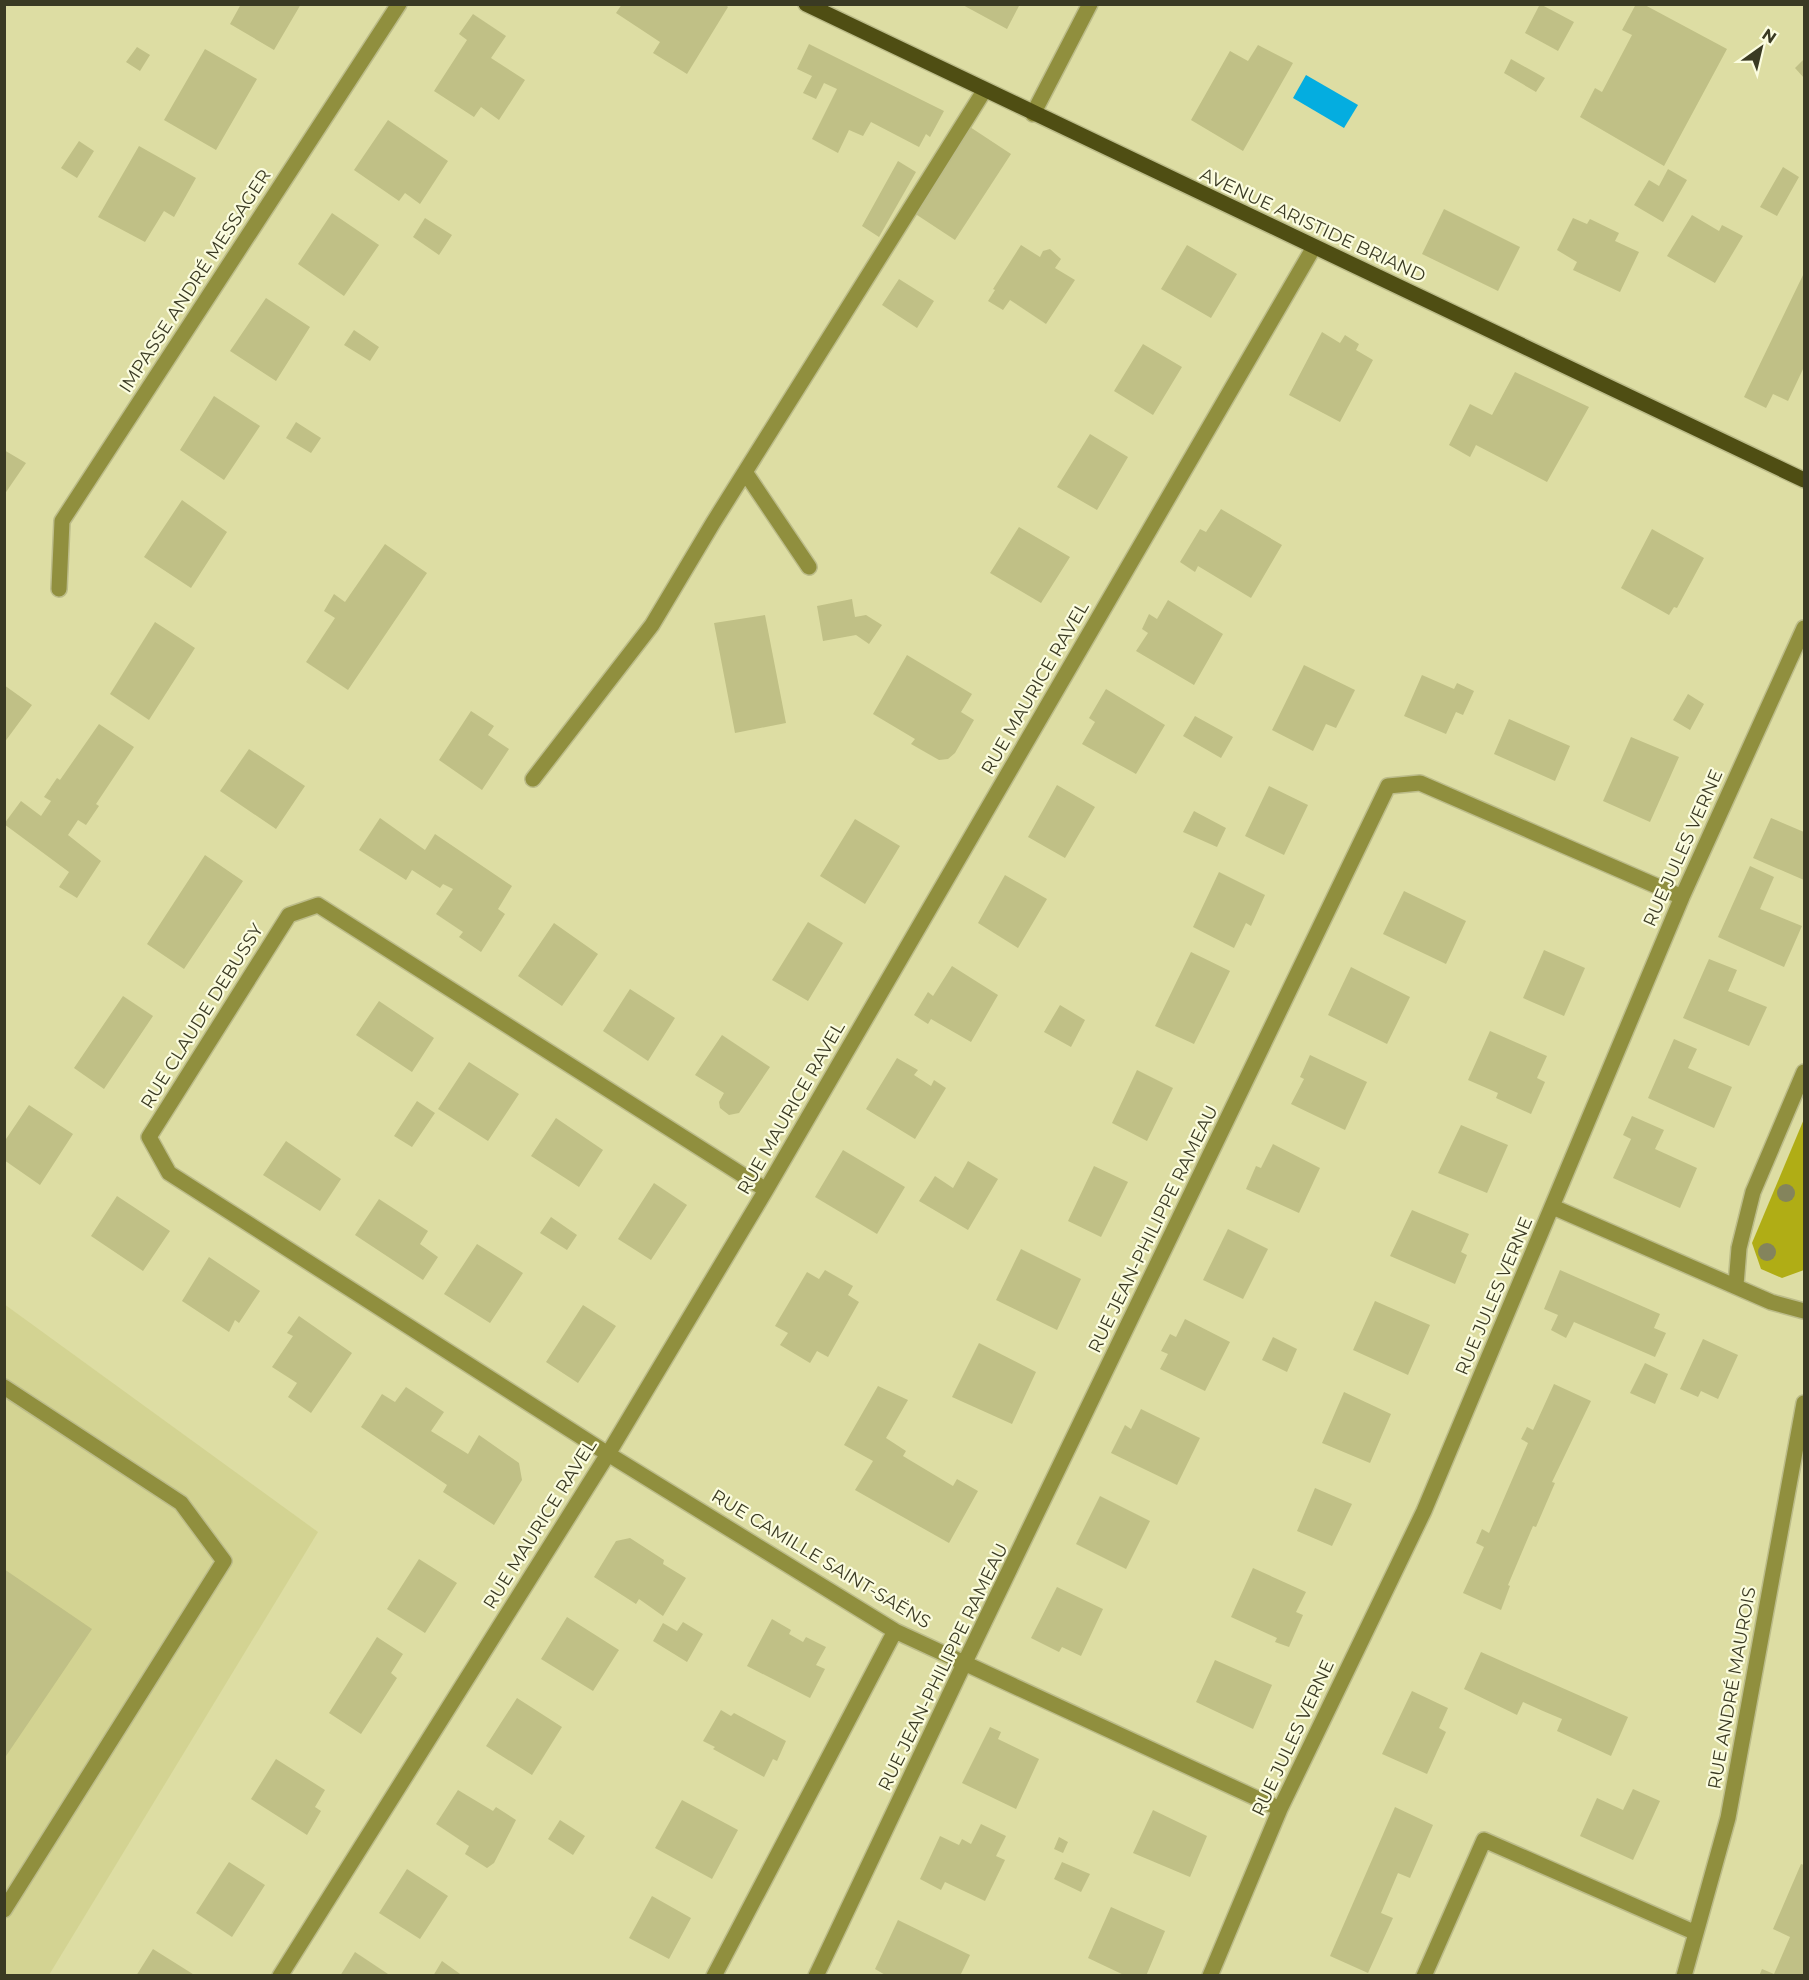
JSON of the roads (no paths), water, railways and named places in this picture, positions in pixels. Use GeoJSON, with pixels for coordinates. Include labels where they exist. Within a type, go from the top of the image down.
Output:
{"type":"FeatureCollection","features":[{"type":"Feature","properties":{"kind":"main road","name":"AVENUE ARISTIDE BRIAND"},"geometry":{"type":"LineString","coordinates":[[806,4],[984,91],[1804,480]]}},
{"type":"Feature","properties":{"kind":"street","name":"IMPASSE ANDRÉ MESSAGER"},"geometry":{"type":"LineString","coordinates":[[59,589],[62,521],[399,4]]}},
{"type":"Feature","properties":{"kind":"street"},"geometry":{"type":"LineString","coordinates":[[1033,114],[1090,4]]}},
{"type":"Feature","properties":{"kind":"street"},"geometry":{"type":"LineString","coordinates":[[532,779],[652,625],[745,472],[984,91]]}},
{"type":"Feature","properties":{"kind":"street","name":"RUE MAURICE RAVEL"},"geometry":{"type":"LineString","coordinates":[[280,1976],[608,1454],[766,1190],[1314,247]]}},
{"type":"Feature","properties":{"kind":"street"},"geometry":{"type":"LineString","coordinates":[[745,472],[809,567]]}},
{"type":"Feature","properties":{"kind":"street","name":"RUE JULES VERNE"},"geometry":{"type":"LineString","coordinates":[[1210,1976],[1280,1809],[1424,1510],[1682,897],[1804,628]]}},
{"type":"Feature","properties":{"kind":"street","name":"RUE JEAN-PHILIPPE RAMEAU"},"geometry":{"type":"LineString","coordinates":[[816,1976],[1388,786],[1420,783],[1682,897]]}},
{"type":"Feature","properties":{"kind":"street","name":"RUE CLAUDE DEBUSSY"},"geometry":{"type":"LineString","coordinates":[[608,1454],[169,1173],[148,1137],[289,915],[318,905],[766,1190]]}},
{"type":"Feature","properties":{"kind":"street"},"geometry":{"type":"LineString","coordinates":[[1737,1285],[1739,1248],[1753,1192],[1804,1072]]}},
{"type":"Feature","properties":{"kind":"street"},"geometry":{"type":"LineString","coordinates":[[1553,1207],[1737,1285],[1771,1302],[1804,1311]]}},
{"type":"Feature","properties":{"kind":"street"},"geometry":{"type":"LineString","coordinates":[[4,1387],[181,1503],[224,1561],[4,1910]]}},
{"type":"Feature","properties":{"kind":"street","name":"RUE ANDRÉ MAUROIS"},"geometry":{"type":"LineString","coordinates":[[1684,1976],[1728,1818],[1804,1403]]}},
{"type":"Feature","properties":{"kind":"street","name":"RUE CAMILLE SAINT-SAËNS"},"geometry":{"type":"LineString","coordinates":[[608,1454],[896,1631],[1280,1809]]}},
{"type":"Feature","properties":{"kind":"street"},"geometry":{"type":"LineString","coordinates":[[714,1976],[896,1631]]}},
{"type":"Feature","properties":{"kind":"street"},"geometry":{"type":"LineString","coordinates":[[1424,1976],[1484,1840],[1696,1933]]}},
{"type":"Feature","properties":{"kind":"water"},"geometry":{"type":"Polygon","coordinates":[[[1306,75],[1358,105],[1344,128],[1293,98],[1306,75]]]}}]}
